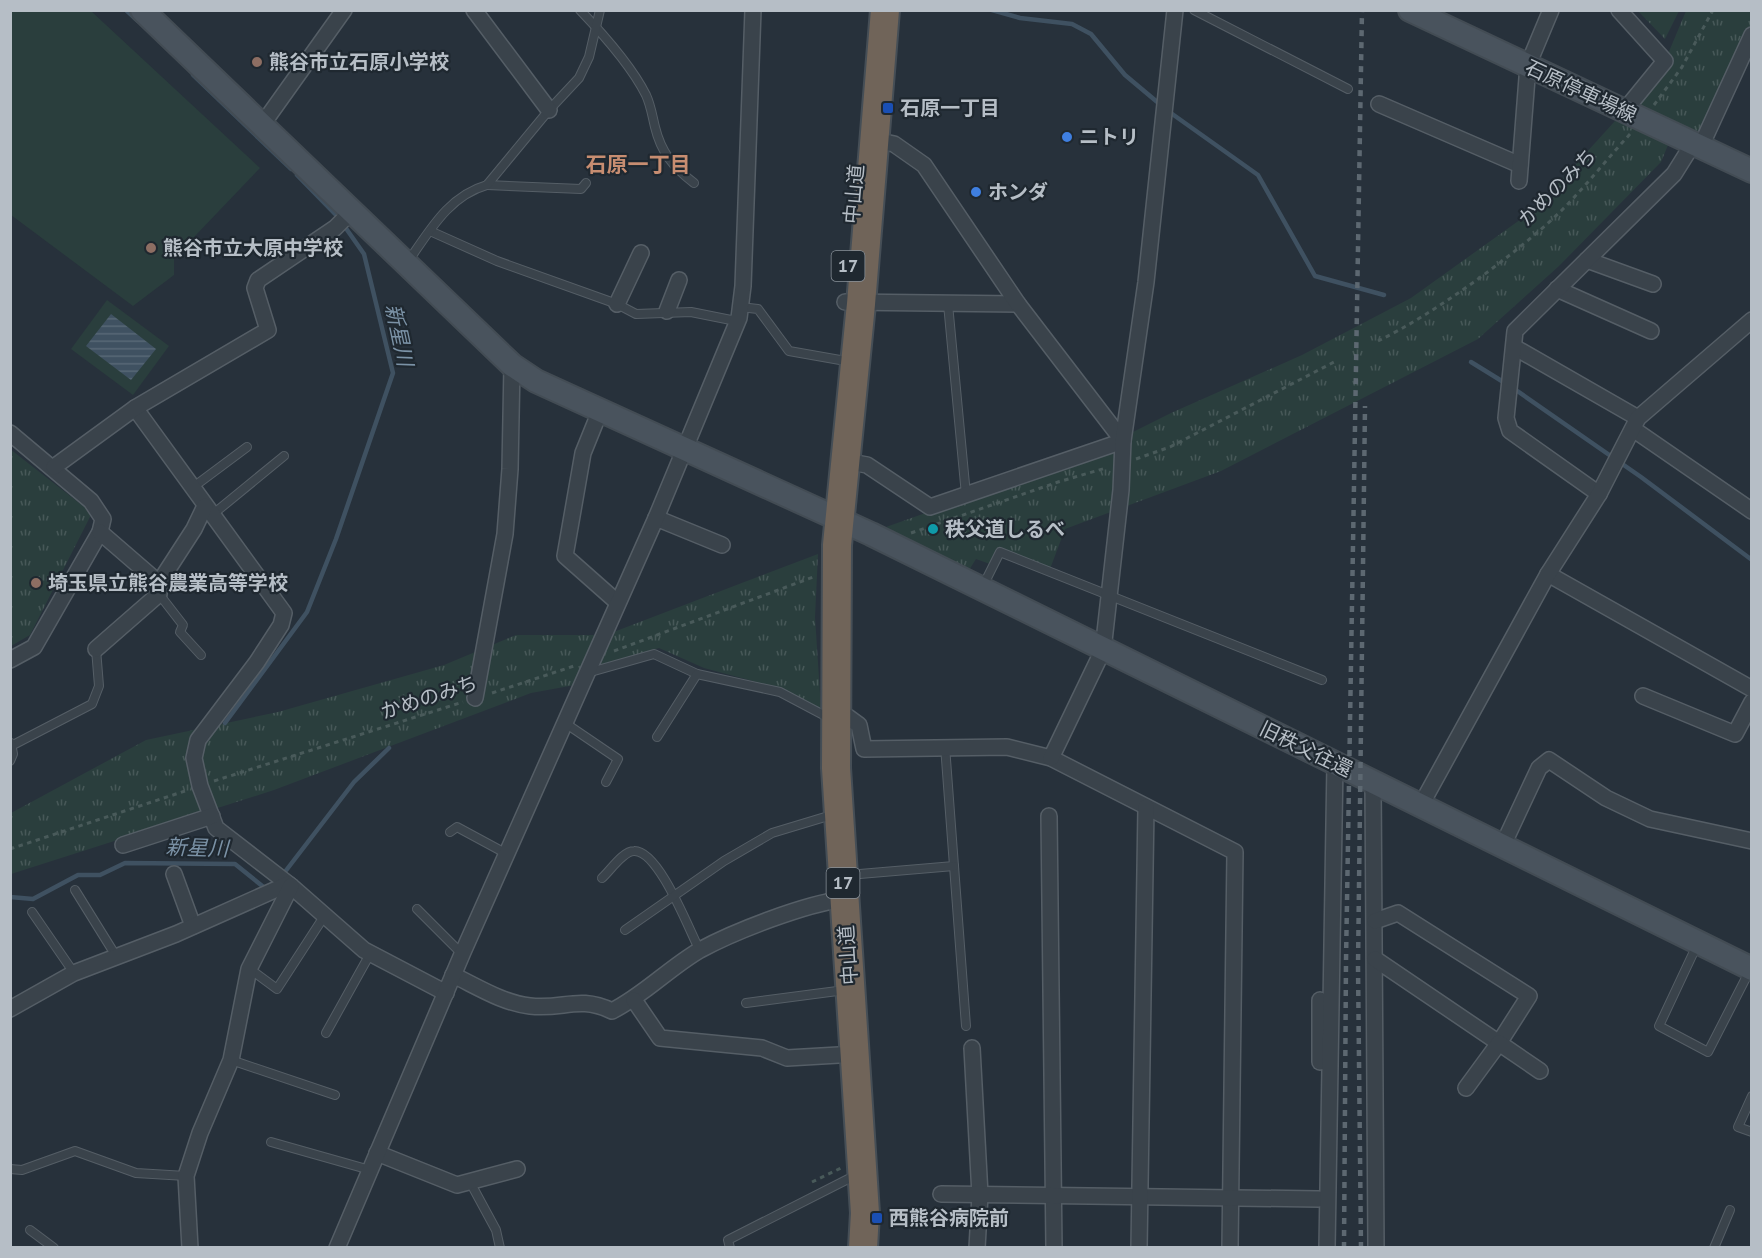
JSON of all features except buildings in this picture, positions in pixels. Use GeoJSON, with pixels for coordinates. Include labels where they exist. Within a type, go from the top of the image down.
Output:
{"type":"FeatureCollection","features":[{"type":"Feature","properties":{"kind":"highway","name":"中山道"},"geometry":{"type":"LineString","coordinates":[[863,1248],[865,1213],[857,1168],[855,1054],[835,719],[849,524],[845,461],[869,10]]}},
{"type":"Feature","properties":{"kind":"highway","name":"中山道"},"geometry":{"type":"LineString","coordinates":[[849,524],[826,497],[840,360],[853,303],[875,140],[885,10]]}},
{"type":"Feature","properties":{"kind":"street","name":"旧秩父往還"},"geometry":{"type":"LineString","coordinates":[[142,10],[512,365],[536,381],[849,524],[1751,968]]}},
{"type":"Feature","properties":{"kind":"street"},"geometry":{"type":"LineString","coordinates":[[258,120],[344,10]]}},
{"type":"Feature","properties":{"kind":"street"},"geometry":{"type":"LineString","coordinates":[[474,10],[549,110]]}},
{"type":"Feature","properties":{"kind":"street"},"geometry":{"type":"LineString","coordinates":[[336,1248],[463,952],[656,518],[740,313],[753,10]]}},
{"type":"Feature","properties":{"kind":"street"},"geometry":{"type":"LineString","coordinates":[[1051,758],[1103,650],[1121,490],[1123,441],[1146,282],[1174,10]]}},
{"type":"Feature","properties":{"kind":"street","name":"石原停車場線"},"geometry":{"type":"LineString","coordinates":[[1410,10],[1752,171]]}},
{"type":"Feature","properties":{"kind":"street"},"geometry":{"type":"LineString","coordinates":[[1519,181],[1528,65],[1551,10]]}},
{"type":"Feature","properties":{"kind":"street"},"geometry":{"type":"LineString","coordinates":[[1619,10],[1665,61],[1634,115]]}},
{"type":"Feature","properties":{"kind":"street"},"geometry":{"type":"LineString","coordinates":[[1599,494],[1510,431],[1506,418],[1515,331],[1674,174],[1697,144],[1752,35]]}},
{"type":"Feature","properties":{"kind":"street"},"geometry":{"type":"LineString","coordinates":[[1379,104],[1520,165]]}},
{"type":"Feature","properties":{"kind":"street"},"geometry":{"type":"LineString","coordinates":[[875,140],[894,144],[924,165],[1018,304],[1123,441]]}},
{"type":"Feature","properties":{"kind":"street"},"geometry":{"type":"LineString","coordinates":[[54,467],[135,408],[268,330],[255,288],[258,280],[335,228],[351,212]]}},
{"type":"Feature","properties":{"kind":"street"},"geometry":{"type":"LineString","coordinates":[[617,304],[641,253]]}},
{"type":"Feature","properties":{"kind":"street"},"geometry":{"type":"LineString","coordinates":[[1587,260],[1653,284]]}},
{"type":"Feature","properties":{"kind":"street"},"geometry":{"type":"LineString","coordinates":[[666,311],[679,280]]}},
{"type":"Feature","properties":{"kind":"street"},"geometry":{"type":"LineString","coordinates":[[1557,289],[1651,331]]}},
{"type":"Feature","properties":{"kind":"street"},"geometry":{"type":"LineString","coordinates":[[853,303],[1018,304]]}},
{"type":"Feature","properties":{"kind":"street"},"geometry":{"type":"LineString","coordinates":[[1421,806],[1548,574],[1599,494],[1636,424],[1752,320]]}},
{"type":"Feature","properties":{"kind":"street"},"geometry":{"type":"LineString","coordinates":[[1514,347],[1636,424],[1752,511]]}},
{"type":"Feature","properties":{"kind":"street"},"geometry":{"type":"LineString","coordinates":[[475,698],[505,534],[510,469],[512,365]]}},
{"type":"Feature","properties":{"kind":"street"},"geometry":{"type":"LineString","coordinates":[[135,408],[284,613],[281,625],[257,662],[198,740],[194,758],[200,786],[216,828],[289,885],[370,954],[446,993]]}},
{"type":"Feature","properties":{"kind":"street"},"geometry":{"type":"LineString","coordinates":[[600,411],[583,453],[565,556],[617,602]]}},
{"type":"Feature","properties":{"kind":"street"},"geometry":{"type":"LineString","coordinates":[[10,433],[54,467],[91,501],[103,519],[100,532],[34,647],[10,660]]}},
{"type":"Feature","properties":{"kind":"street"},"geometry":{"type":"LineString","coordinates":[[845,461],[867,465],[930,507],[1123,441]]}},
{"type":"Feature","properties":{"kind":"street"},"geometry":{"type":"LineString","coordinates":[[96,649],[159,589],[194,529],[209,510]]}},
{"type":"Feature","properties":{"kind":"street"},"geometry":{"type":"LineString","coordinates":[[656,518],[722,545]]}},
{"type":"Feature","properties":{"kind":"street"},"geometry":{"type":"LineString","coordinates":[[100,532],[159,589]]}},
{"type":"Feature","properties":{"kind":"street"},"geometry":{"type":"LineString","coordinates":[[1548,574],[1752,689]]}},
{"type":"Feature","properties":{"kind":"street"},"geometry":{"type":"LineString","coordinates":[[1643,696],[1735,734],[1752,702]]}},
{"type":"Feature","properties":{"kind":"street"},"geometry":{"type":"LineString","coordinates":[[835,719],[848,717],[859,725],[864,749],[1007,747],[1051,758],[1235,852],[1228,1199],[1230,1248]]}},
{"type":"Feature","properties":{"kind":"street"},"geometry":{"type":"LineString","coordinates":[[1503,845],[1539,768],[1549,760],[1606,798],[1650,819],[1752,842]]}},
{"type":"Feature","properties":{"kind":"street"},"geometry":{"type":"LineString","coordinates":[[1327,1248],[1335,763]]}},
{"type":"Feature","properties":{"kind":"street"},"geometry":{"type":"LineString","coordinates":[[1373,782],[1376,959],[1376,1248]]}},
{"type":"Feature","properties":{"kind":"street"},"geometry":{"type":"LineString","coordinates":[[1139,1248],[1138,1197],[1146,807]]}},
{"type":"Feature","properties":{"kind":"street"},"geometry":{"type":"LineString","coordinates":[[123,845],[212,816]]}},
{"type":"Feature","properties":{"kind":"street"},"geometry":{"type":"LineString","coordinates":[[1049,816],[1054,1248]]}},
{"type":"Feature","properties":{"kind":"street"},"geometry":{"type":"LineString","coordinates":[[174,874],[193,926]]}},
{"type":"Feature","properties":{"kind":"street"},"geometry":{"type":"LineString","coordinates":[[10,1010],[74,973],[289,885]]}},
{"type":"Feature","properties":{"kind":"street"},"geometry":{"type":"LineString","coordinates":[[190,1248],[186,1176],[200,1132],[231,1060],[249,969],[289,885]]}},
{"type":"Feature","properties":{"kind":"street"},"geometry":{"type":"LineString","coordinates":[[453,975],[514,1004],[534,1006],[593,1002],[612,1011],[634,1000],[699,951],[844,887]]}},
{"type":"Feature","properties":{"kind":"street"},"geometry":{"type":"LineString","coordinates":[[1375,921],[1398,913],[1529,996],[1499,1043],[1466,1088]]}},
{"type":"Feature","properties":{"kind":"street"},"geometry":{"type":"LineString","coordinates":[[1376,959],[1540,1071]]}},
{"type":"Feature","properties":{"kind":"street"},"geometry":{"type":"LineString","coordinates":[[634,1000],[660,1038],[762,1048],[788,1058],[855,1054]]}},
{"type":"Feature","properties":{"kind":"street"},"geometry":{"type":"LineString","coordinates":[[1317,1248],[1320,1000]]}},
{"type":"Feature","properties":{"kind":"street"},"geometry":{"type":"LineString","coordinates":[[972,1048],[980,1195],[977,1248]]}},
{"type":"Feature","properties":{"kind":"street"},"geometry":{"type":"LineString","coordinates":[[377,1153],[457,1185],[518,1169]]}},
{"type":"Feature","properties":{"kind":"street"},"geometry":{"type":"LineString","coordinates":[[941,1194],[1319,1199]]}},
{"type":"Feature","properties":{"kind":"lane"},"geometry":{"type":"LineString","coordinates":[[580,10],[596,27],[644,92],[651,106],[655,127],[665,154],[674,168],[694,183]]}},
{"type":"Feature","properties":{"kind":"lane"},"geometry":{"type":"LineString","coordinates":[[487,185],[549,110],[579,78],[589,57],[600,10]]}},
{"type":"Feature","properties":{"kind":"lane"},"geometry":{"type":"LineString","coordinates":[[1194,10],[1348,89]]}},
{"type":"Feature","properties":{"kind":"lane"},"geometry":{"type":"LineString","coordinates":[[406,264],[443,211],[475,189],[487,185],[581,189],[586,183]]}},
{"type":"Feature","properties":{"kind":"lane"},"geometry":{"type":"LineString","coordinates":[[430,231],[497,261],[617,304],[636,314],[666,311],[691,312],[731,320],[740,313],[758,309],[789,351],[840,360]]}},
{"type":"Feature","properties":{"kind":"lane"},"geometry":{"type":"LineString","coordinates":[[948,304],[966,495]]}},
{"type":"Feature","properties":{"kind":"lane"},"geometry":{"type":"LineString","coordinates":[[192,488],[247,447]]}},
{"type":"Feature","properties":{"kind":"lane"},"geometry":{"type":"LineString","coordinates":[[209,510],[284,456]]}},
{"type":"Feature","properties":{"kind":"lane"},"geometry":{"type":"LineString","coordinates":[[981,589],[1000,552],[1108,597],[1322,680]]}},
{"type":"Feature","properties":{"kind":"lane"},"geometry":{"type":"LineString","coordinates":[[159,589],[183,625],[180,632],[201,655]]}},
{"type":"Feature","properties":{"kind":"lane"},"geometry":{"type":"LineString","coordinates":[[10,761],[12,744],[92,704],[99,686],[96,649]]}},
{"type":"Feature","properties":{"kind":"lane"},"geometry":{"type":"LineString","coordinates":[[588,667],[654,654],[697,674],[780,692],[835,719]]}},
{"type":"Feature","properties":{"kind":"lane"},"geometry":{"type":"LineString","coordinates":[[657,737],[697,674]]}},
{"type":"Feature","properties":{"kind":"lane"},"geometry":{"type":"LineString","coordinates":[[565,723],[618,759],[606,782]]}},
{"type":"Feature","properties":{"kind":"lane"},"geometry":{"type":"LineString","coordinates":[[945,747],[966,1026]]}},
{"type":"Feature","properties":{"kind":"lane"},"geometry":{"type":"LineString","coordinates":[[625,930],[674,894],[772,833],[839,813]]}},
{"type":"Feature","properties":{"kind":"lane"},"geometry":{"type":"LineString","coordinates":[[450,832],[457,827],[507,854]]}},
{"type":"Feature","properties":{"kind":"lane"},"geometry":{"type":"LineString","coordinates":[[602,878],[628,852],[636,850],[646,855],[674,894],[699,951]]}},
{"type":"Feature","properties":{"kind":"lane"},"geometry":{"type":"LineString","coordinates":[[844,887],[954,866]]}},
{"type":"Feature","properties":{"kind":"lane"},"geometry":{"type":"LineString","coordinates":[[75,890],[116,956]]}},
{"type":"Feature","properties":{"kind":"lane"},"geometry":{"type":"LineString","coordinates":[[417,909],[458,950],[463,952]]}},
{"type":"Feature","properties":{"kind":"lane"},"geometry":{"type":"LineString","coordinates":[[32,912],[74,973]]}},
{"type":"Feature","properties":{"kind":"lane"},"geometry":{"type":"LineString","coordinates":[[249,969],[277,989],[325,915]]}},
{"type":"Feature","properties":{"kind":"lane"},"geometry":{"type":"LineString","coordinates":[[1699,942],[1659,1026],[1708,1052],[1751,968]]}},
{"type":"Feature","properties":{"kind":"lane"},"geometry":{"type":"LineString","coordinates":[[326,1033],[370,954]]}},
{"type":"Feature","properties":{"kind":"lane"},"geometry":{"type":"LineString","coordinates":[[746,1003],[851,989]]}},
{"type":"Feature","properties":{"kind":"lane"},"geometry":{"type":"LineString","coordinates":[[231,1060],[335,1095]]}},
{"type":"Feature","properties":{"kind":"lane"},"geometry":{"type":"LineString","coordinates":[[1752,1096],[1738,1127],[1752,1132]]}},
{"type":"Feature","properties":{"kind":"lane"},"geometry":{"type":"LineString","coordinates":[[271,1142],[370,1170]]}},
{"type":"Feature","properties":{"kind":"lane"},"geometry":{"type":"LineString","coordinates":[[10,1169],[22,1170],[75,1151],[136,1173],[186,1176]]}},
{"type":"Feature","properties":{"kind":"lane"},"geometry":{"type":"LineString","coordinates":[[730,1248],[728,1240],[857,1168]]}},
{"type":"Feature","properties":{"kind":"lane"},"geometry":{"type":"LineString","coordinates":[[470,1182],[496,1230],[500,1248]]}},
{"type":"Feature","properties":{"kind":"lane"},"geometry":{"type":"LineString","coordinates":[[1714,1248],[1730,1210]]}},
{"type":"Feature","properties":{"kind":"lane"},"geometry":{"type":"LineString","coordinates":[[30,1230],[54,1248]]}},
{"type":"Feature","properties":{"kind":"path","name":"かめのみち"},"geometry":{"type":"LineString","coordinates":[[1378,341],[1401,330],[1492,267],[1560,212],[1634,115],[1682,67],[1713,10]]}},
{"type":"Feature","properties":{"kind":"path","name":"かめのみち"},"geometry":{"type":"LineString","coordinates":[[10,849],[475,698],[588,667],[823,573]]}},
{"type":"Feature","properties":{"kind":"path"},"geometry":{"type":"LineString","coordinates":[[812,1182],[857,1168]]}},
{"type":"Feature","properties":{"kind":"green space"},"geometry":{"type":"Polygon","coordinates":[[[10,11],[91,11],[260,168],[174,258],[174,275],[133,306],[11,215],[10,11]]]}},
{"type":"Feature","properties":{"kind":"green space"},"geometry":{"type":"Polygon","coordinates":[[[1638,11],[1679,11],[1665,39],[1638,11]]]}},
{"type":"Feature","properties":{"kind":"green space"},"geometry":{"type":"Polygon","coordinates":[[[1686,11],[1751,11],[1751,35],[1701,146],[1673,133],[1661,162],[1559,266],[1478,339],[1221,471],[1065,529],[1050,569],[998,548],[990,564],[976,559],[969,570],[886,527],[1081,458],[1171,413],[1302,355],[1411,298],[1535,209],[1625,110],[1665,61],[1686,11]]]}},
{"type":"Feature","properties":{"kind":"green space"},"geometry":{"type":"Polygon","coordinates":[[[107,300],[169,346],[133,395],[71,349],[107,300]]]}},
{"type":"Feature","properties":{"kind":"green space","name":"埼玉県立熊谷農業高等学校"},"geometry":{"type":"Polygon","coordinates":[[[10,449],[92,513],[30,635],[11,646],[10,449]]]}},
{"type":"Feature","properties":{"kind":"green space"},"geometry":{"type":"Polygon","coordinates":[[[818,554],[815,617],[821,709],[783,689],[704,668],[659,648],[588,668],[611,633],[818,554]]]}},
{"type":"Feature","properties":{"kind":"green space"},"geometry":{"type":"Polygon","coordinates":[[[516,635],[596,635],[575,685],[531,693],[274,790],[11,874],[11,813],[146,740],[278,712],[444,665],[516,635]]]}},
{"type":"Feature","properties":{"kind":"water"},"geometry":{"type":"Polygon","coordinates":[[[111,314],[156,349],[131,380],[86,346],[111,314]]]}},
{"type":"Feature","properties":{"kind":"waterway","name":"新星川"},"geometry":{"type":"LineString","coordinates":[[126,10],[138,21]]}},
{"type":"Feature","properties":{"kind":"waterway"},"geometry":{"type":"LineString","coordinates":[[992,10],[1020,18],[1072,24],[1091,34],[1125,75],[1162,106]]}},
{"type":"Feature","properties":{"kind":"waterway","name":"新星川"},"geometry":{"type":"LineString","coordinates":[[193,75],[291,169]]}},
{"type":"Feature","properties":{"kind":"waterway"},"geometry":{"type":"LineString","coordinates":[[1168,111],[1258,175],[1315,276],[1384,295]]}},
{"type":"Feature","properties":{"kind":"waterway","name":"新星川"},"geometry":{"type":"LineString","coordinates":[[225,723],[307,612],[336,539],[393,373],[364,254],[338,217],[297,175]]}},
{"type":"Feature","properties":{"kind":"waterway"},"geometry":{"type":"LineString","coordinates":[[1471,362],[1505,383]]}},
{"type":"Feature","properties":{"kind":"waterway"},"geometry":{"type":"LineString","coordinates":[[1513,388],[1641,477],[1752,560]]}},
{"type":"Feature","properties":{"kind":"waterway","name":"新星川"},"geometry":{"type":"LineString","coordinates":[[281,877],[354,782],[389,748]]}},
{"type":"Feature","properties":{"kind":"waterway","name":"新星川"},"geometry":{"type":"LineString","coordinates":[[10,897],[33,899],[78,875],[100,875],[125,863],[235,864],[266,889]]}},
{"type":"Feature","properties":{"kind":"railway"},"geometry":{"type":"LineString","coordinates":[[1344,1248],[1346,961],[1362,10]]}},
{"type":"Feature","properties":{"kind":"railway"},"geometry":{"type":"LineString","coordinates":[[1361,1248],[1358,966],[1365,406]]}},
{"type":"Feature","properties":{"kind":"place","name":"熊谷市立石原小学校"},"geometry":{"type":"Point","coordinates":[257,62]}},
{"type":"Feature","properties":{"kind":"place","name":"石原一丁目"},"geometry":{"type":"Point","coordinates":[888,108]}},
{"type":"Feature","properties":{"kind":"place","name":"ニトリ"},"geometry":{"type":"Point","coordinates":[1067,137]}},
{"type":"Feature","properties":{"kind":"place","name":"ホンダ"},"geometry":{"type":"Point","coordinates":[976,192]}},
{"type":"Feature","properties":{"kind":"place","name":"熊谷市立大原中学校"},"geometry":{"type":"Point","coordinates":[151,248]}},
{"type":"Feature","properties":{"kind":"place","name":"秩父道しるべ"},"geometry":{"type":"Point","coordinates":[933,529]}},
{"type":"Feature","properties":{"kind":"place","name":"埼玉県立熊谷農業高等学校"},"geometry":{"type":"Point","coordinates":[36,583]}},
{"type":"Feature","properties":{"kind":"place","name":"西熊谷病院前"},"geometry":{"type":"Point","coordinates":[877,1218]}},
{"type":"Feature","properties":{"kind":"district","name":"石原一丁目"},"geometry":{"type":"Point","coordinates":[638,165]}}]}
